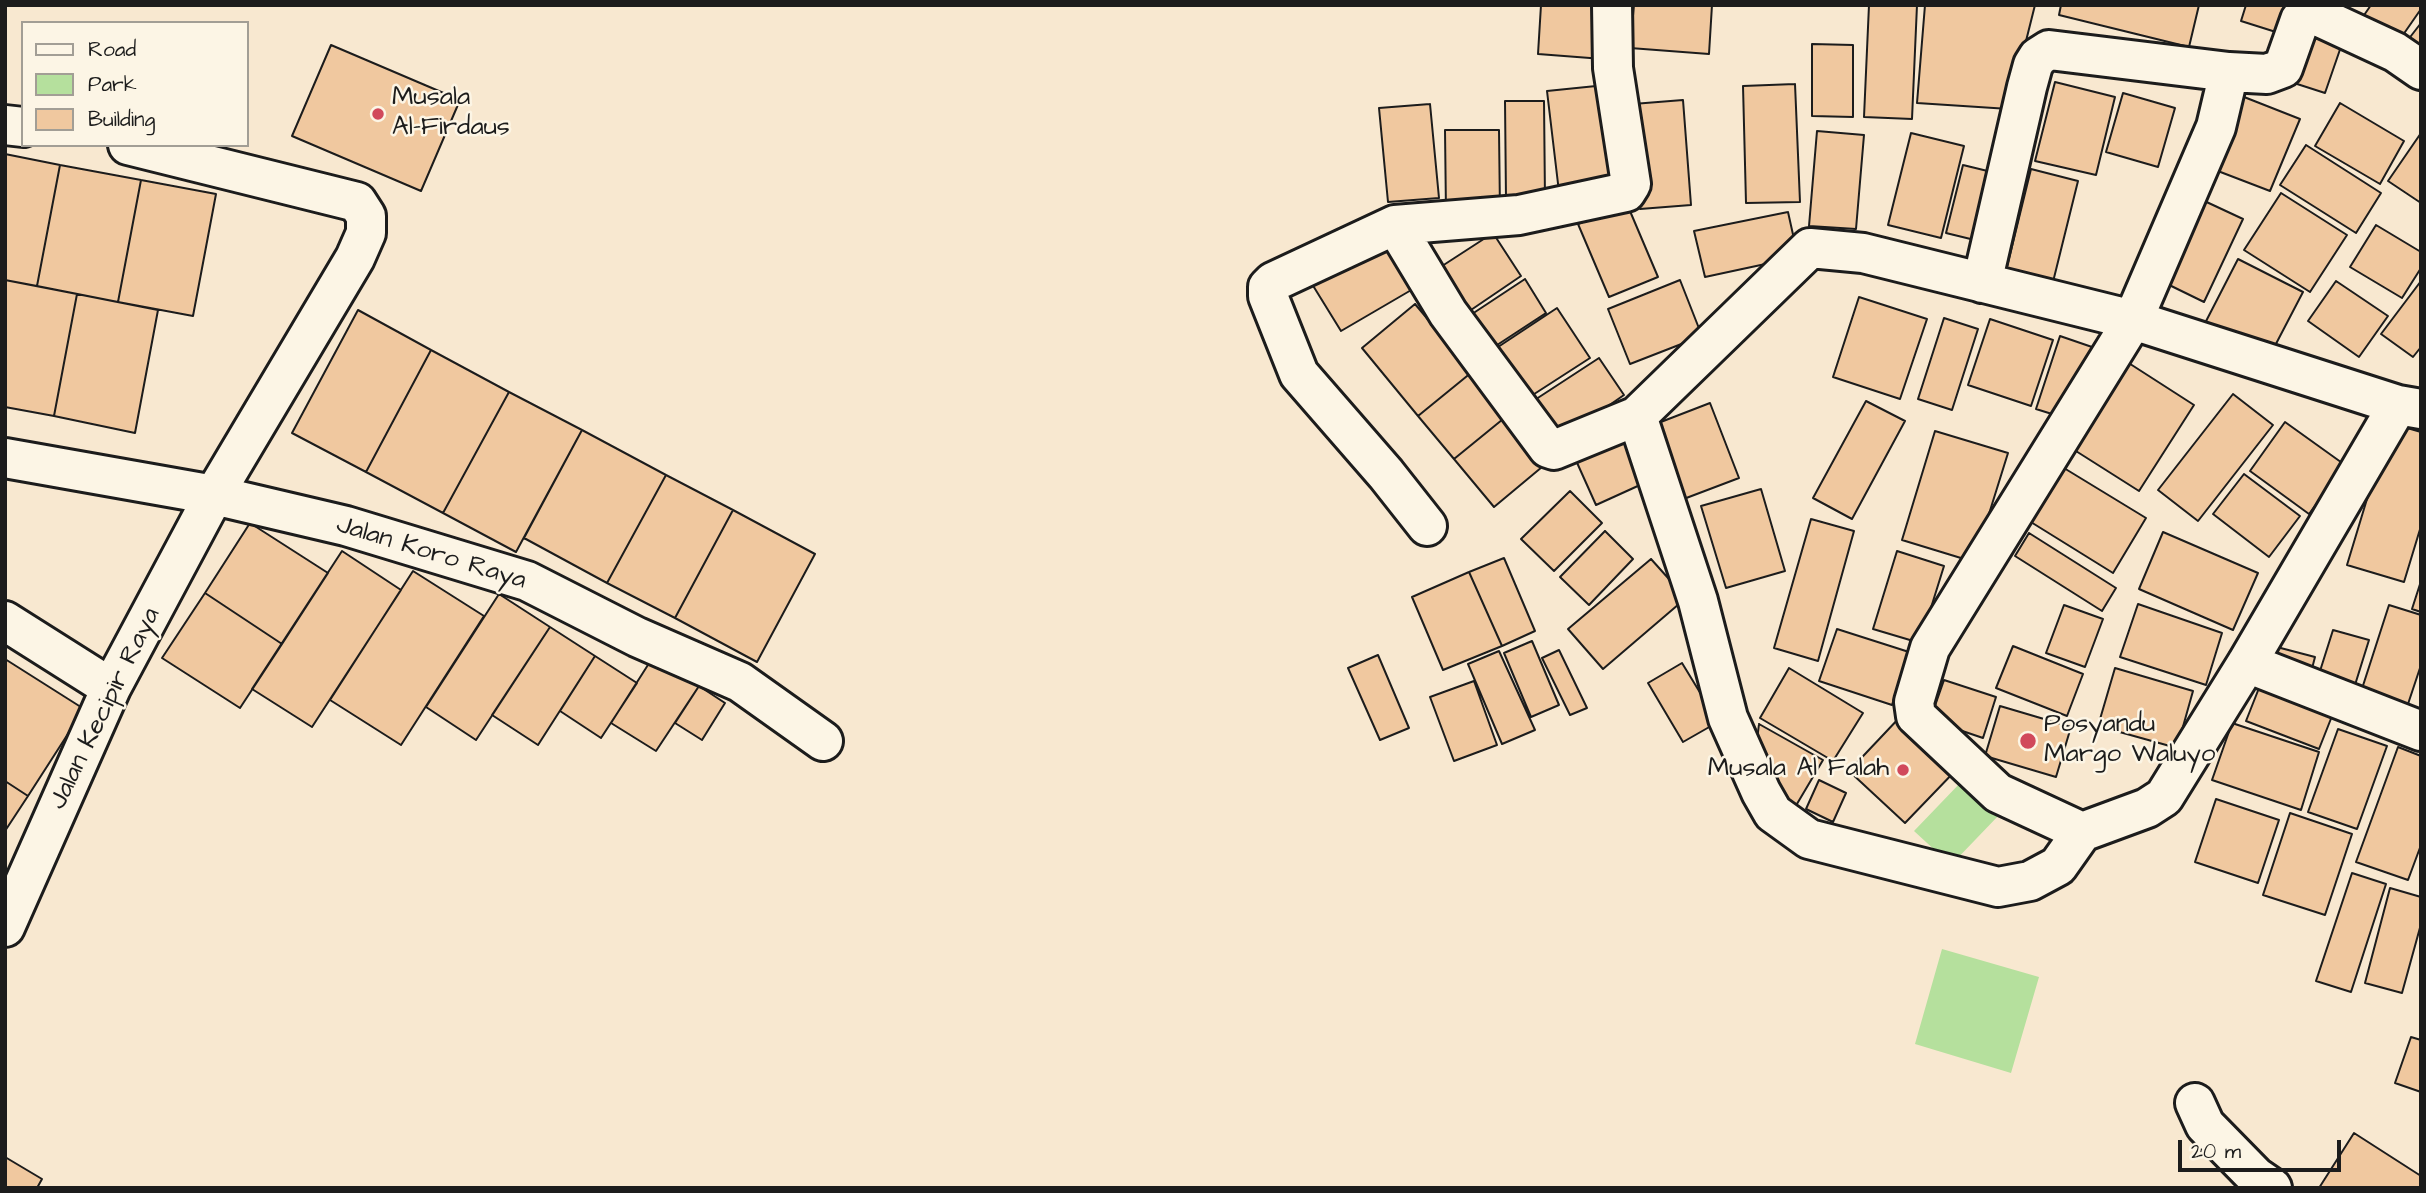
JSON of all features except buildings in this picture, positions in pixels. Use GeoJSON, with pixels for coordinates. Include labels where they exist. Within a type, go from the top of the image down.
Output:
{"type":"FeatureCollection","features":[{"type":"Feature","properties":{"kind":"street"},"geometry":{"type":"LineString","coordinates":[[1427,526],[1386,474],[1299,374],[1268,296],[1268,287],[1273,282],[1395,225],[1519,215],[1630,189],[1613,68],[1612,5]]}},
{"type":"Feature","properties":{"kind":"street"},"geometry":{"type":"LineString","coordinates":[[1982,283],[2033,65],[2038,57],[2049,50],[2229,72],[2267,74],[2283,68],[2300,20],[2305,14],[2311,13],[2395,52],[2421,70]]}},
{"type":"Feature","properties":{"kind":"street"},"geometry":{"type":"LineString","coordinates":[[2082,832],[1998,793],[1916,716],[1914,702],[1930,648],[2133,320],[2216,127],[2229,72]]}},
{"type":"Feature","properties":{"kind":"street","name":"Jalan Kecipir Raya"},"geometry":{"type":"LineString","coordinates":[[5,927],[111,688],[214,495],[355,258],[366,233],[366,216],[357,202],[136,147]]}},
{"type":"Feature","properties":{"kind":"street"},"geometry":{"type":"LineString","coordinates":[[1395,225],[1448,313],[1548,448],[1554,450],[1637,416],[1810,248],[1863,253],[2133,320],[2409,407],[2164,797],[2147,808],[2082,832],[2058,866],[2030,881],[1998,887],[1809,839],[1773,813],[1728,718],[1698,601],[1637,416]]}},
{"type":"Feature","properties":{"kind":"street","name":"Jalan Koro Raya"},"geometry":{"type":"LineString","coordinates":[[5,458],[214,495],[346,526],[527,581],[638,637],[740,682],[823,741]]}},
{"type":"Feature","properties":{"kind":"street"},"geometry":{"type":"LineString","coordinates":[[5,621],[111,688]]}},
{"type":"Feature","properties":{"kind":"street"},"geometry":{"type":"LineString","coordinates":[[2247,663],[2421,731]]}},
{"type":"Feature","properties":{"kind":"street"},"geometry":{"type":"LineString","coordinates":[[2195,1102],[2205,1125],[2256,1177],[2272,1188]]}},
{"type":"Feature","properties":{"kind":"green space"},"geometry":{"type":"Polygon","coordinates":[[[1963,780],[2000,814],[1951,865],[1914,831],[1963,780]]]}},
{"type":"Feature","properties":{"kind":"green space"},"geometry":{"type":"Polygon","coordinates":[[[1942,949],[2039,977],[2011,1073],[1915,1044],[1942,949]]]}},
{"type":"Feature","properties":{"kind":"place","name":"Musala Al-Firdaus"},"geometry":{"type":"Point","coordinates":[378,114]}},
{"type":"Feature","properties":{"kind":"place","name":"Posyandu Margo Waluyo"},"geometry":{"type":"Point","coordinates":[2028,741]}},
{"type":"Feature","properties":{"kind":"place","name":"Musala Al Falah"},"geometry":{"type":"Point","coordinates":[1903,770]}}]}
